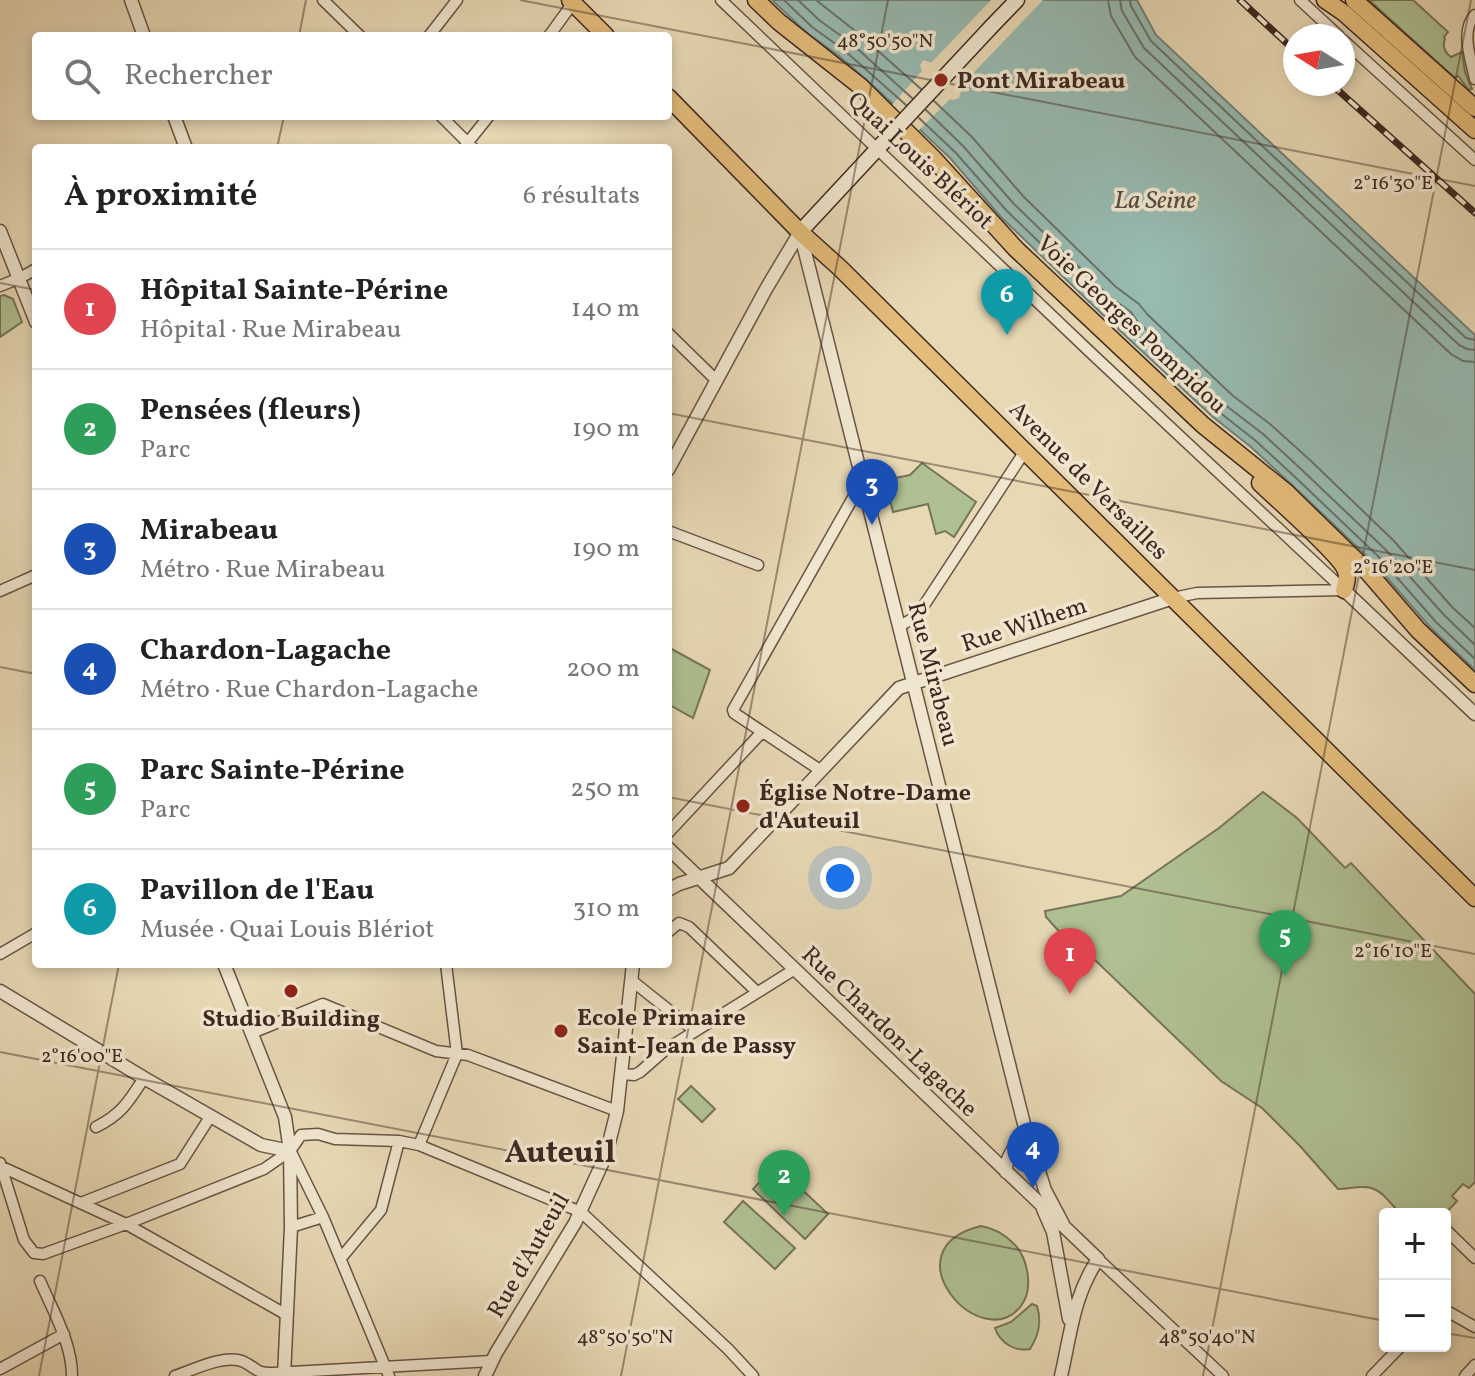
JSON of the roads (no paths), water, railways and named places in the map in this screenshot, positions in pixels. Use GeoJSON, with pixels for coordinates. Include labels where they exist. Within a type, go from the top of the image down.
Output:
{"type":"FeatureCollection","features":[{"type":"Feature","properties":{"kind":"main road","name":"Voie Georges Pompidou"},"geometry":{"type":"LineString","coordinates":[[756,0],[860,86],[933,158],[1016,249],[1203,425],[1286,492],[1367,571],[1418,630],[1475,684]]}},
{"type":"Feature","properties":{"kind":"main road"},"geometry":{"type":"LineString","coordinates":[[800,232],[1017,0]]}},
{"type":"Feature","properties":{"kind":"main road"},"geometry":{"type":"LineString","coordinates":[[1325,0],[1344,13],[1475,130]]}},
{"type":"Feature","properties":{"kind":"main road"},"geometry":{"type":"LineString","coordinates":[[1354,0],[1475,108]]}},
{"type":"Feature","properties":{"kind":"main road"},"geometry":{"type":"LineString","coordinates":[[573,1],[602,32]]}},
{"type":"Feature","properties":{"kind":"main road","name":"Avenue de Versailles"},"geometry":{"type":"LineString","coordinates":[[672,101],[800,232],[835,263],[1475,898]]}},
{"type":"Feature","properties":{"kind":"main road"},"geometry":{"type":"LineString","coordinates":[[1228,445],[1252,477],[1334,554],[1345,568],[1347,579],[1344,590]]}},
{"type":"Feature","properties":{"kind":"street"},"geometry":{"type":"LineString","coordinates":[[131,0],[143,32]]}},
{"type":"Feature","properties":{"kind":"street"},"geometry":{"type":"LineString","coordinates":[[323,0],[356,32]]}},
{"type":"Feature","properties":{"kind":"street"},"geometry":{"type":"LineString","coordinates":[[432,32],[457,0]]}},
{"type":"Feature","properties":{"kind":"street","name":"Quai Louis Blériot"},"geometry":{"type":"LineString","coordinates":[[721,0],[1475,714]]}},
{"type":"Feature","properties":{"kind":"street"},"geometry":{"type":"LineString","coordinates":[[1300,0],[1326,24]]}},
{"type":"Feature","properties":{"kind":"street"},"geometry":{"type":"LineString","coordinates":[[552,32],[573,1]]}},
{"type":"Feature","properties":{"kind":"street"},"geometry":{"type":"LineString","coordinates":[[1475,15],[1468,22],[1467,33],[1475,79]]}},
{"type":"Feature","properties":{"kind":"street"},"geometry":{"type":"LineString","coordinates":[[1355,51],[1475,160]]}},
{"type":"Feature","properties":{"kind":"street"},"geometry":{"type":"LineString","coordinates":[[176,120],[184,144]]}},
{"type":"Feature","properties":{"kind":"street"},"geometry":{"type":"LineString","coordinates":[[445,120],[466,144]]}},
{"type":"Feature","properties":{"kind":"street"},"geometry":{"type":"LineString","coordinates":[[469,144],[486,120]]}},
{"type":"Feature","properties":{"kind":"street"},"geometry":{"type":"LineString","coordinates":[[0,231],[32,311]]}},
{"type":"Feature","properties":{"kind":"street"},"geometry":{"type":"LineString","coordinates":[[672,463],[800,232]]}},
{"type":"Feature","properties":{"kind":"street","name":"Rue Mirabeau"},"geometry":{"type":"LineString","coordinates":[[800,232],[1025,1127],[1045,1190],[1063,1224]]}},
{"type":"Feature","properties":{"kind":"street"},"geometry":{"type":"LineString","coordinates":[[0,286],[32,271]]}},
{"type":"Feature","properties":{"kind":"street"},"geometry":{"type":"LineString","coordinates":[[672,337],[717,381]]}},
{"type":"Feature","properties":{"kind":"street"},"geometry":{"type":"LineString","coordinates":[[900,626],[917,616],[1025,451]]}},
{"type":"Feature","properties":{"kind":"street"},"geometry":{"type":"LineString","coordinates":[[820,770],[733,710],[863,480]]}},
{"type":"Feature","properties":{"kind":"street"},"geometry":{"type":"LineString","coordinates":[[672,533],[758,565]]}},
{"type":"Feature","properties":{"kind":"street"},"geometry":{"type":"LineString","coordinates":[[0,591],[32,577]]}},
{"type":"Feature","properties":{"kind":"street","name":"Rue Wilhem"},"geometry":{"type":"LineString","coordinates":[[699,878],[729,868],[899,688],[1173,598],[1197,593],[1344,590]]}},
{"type":"Feature","properties":{"kind":"street"},"geometry":{"type":"LineString","coordinates":[[672,829],[762,732]]}},
{"type":"Feature","properties":{"kind":"street","name":"Rue Chardon-Lagache"},"geometry":{"type":"LineString","coordinates":[[672,852],[1223,1376]]}},
{"type":"Feature","properties":{"kind":"street"},"geometry":{"type":"LineString","coordinates":[[672,888],[699,878]]}},
{"type":"Feature","properties":{"kind":"street"},"geometry":{"type":"LineString","coordinates":[[672,928],[677,924],[684,924],[757,992]]}},
{"type":"Feature","properties":{"kind":"street"},"geometry":{"type":"LineString","coordinates":[[0,954],[32,935]]}},
{"type":"Feature","properties":{"kind":"street"},"geometry":{"type":"LineString","coordinates":[[226,968],[285,1117],[290,1151],[291,1227],[284,1375]]}},
{"type":"Feature","properties":{"kind":"street"},"geometry":{"type":"LineString","coordinates":[[419,1145],[457,1054],[446,968]]}},
{"type":"Feature","properties":{"kind":"street","name":"Rue d'Auteuil"},"geometry":{"type":"LineString","coordinates":[[485,1376],[581,1212],[606,1155],[617,1111],[632,968]]}},
{"type":"Feature","properties":{"kind":"street"},"geometry":{"type":"LineString","coordinates":[[621,1074],[640,1072],[665,1050],[795,969]]}},
{"type":"Feature","properties":{"kind":"street"},"geometry":{"type":"LineString","coordinates":[[631,980],[695,1031]]}},
{"type":"Feature","properties":{"kind":"street"},"geometry":{"type":"LineString","coordinates":[[0,991],[210,1117],[261,1145],[290,1151]]}},
{"type":"Feature","properties":{"kind":"street"},"geometry":{"type":"LineString","coordinates":[[252,1033],[323,1004],[436,1051],[468,1055],[617,1111]]}},
{"type":"Feature","properties":{"kind":"street"},"geometry":{"type":"LineString","coordinates":[[96,1127],[125,1108],[144,1078]]}},
{"type":"Feature","properties":{"kind":"street"},"geometry":{"type":"LineString","coordinates":[[81,1203],[180,1164],[210,1117]]}},
{"type":"Feature","properties":{"kind":"street"},"geometry":{"type":"LineString","coordinates":[[1025,1127],[1007,1160],[1010,1176],[1023,1181],[1032,1176],[1036,1166]]}},
{"type":"Feature","properties":{"kind":"street"},"geometry":{"type":"LineString","coordinates":[[1,1166],[24,1240],[34,1253],[43,1254],[264,1169],[290,1151],[301,1135],[318,1134],[335,1139],[399,1141],[419,1145],[581,1212],[753,1376]]}},
{"type":"Feature","properties":{"kind":"street"},"geometry":{"type":"LineString","coordinates":[[341,1258],[381,1210],[399,1141]]}},
{"type":"Feature","properties":{"kind":"street"},"geometry":{"type":"LineString","coordinates":[[1013,1150],[1025,1148],[1032,1152]]}},
{"type":"Feature","properties":{"kind":"street"},"geometry":{"type":"LineString","coordinates":[[290,1151],[341,1258],[387,1372]]}},
{"type":"Feature","properties":{"kind":"street"},"geometry":{"type":"LineString","coordinates":[[1,1166],[126,1224],[287,1315]]}},
{"type":"Feature","properties":{"kind":"street"},"geometry":{"type":"LineString","coordinates":[[1039,1203],[1053,1232],[1070,1328]]}},
{"type":"Feature","properties":{"kind":"street"},"geometry":{"type":"LineString","coordinates":[[291,1227],[323,1217]]}},
{"type":"Feature","properties":{"kind":"street"},"geometry":{"type":"LineString","coordinates":[[1451,1235],[1475,1258]]}},
{"type":"Feature","properties":{"kind":"street"},"geometry":{"type":"LineString","coordinates":[[1061,1376],[1082,1288],[1098,1259]]}},
{"type":"Feature","properties":{"kind":"street"},"geometry":{"type":"LineString","coordinates":[[40,1281],[64,1334],[72,1376]]}},
{"type":"Feature","properties":{"kind":"street"},"geometry":{"type":"LineString","coordinates":[[1451,1313],[1475,1327]]}},
{"type":"Feature","properties":{"kind":"street"},"geometry":{"type":"LineString","coordinates":[[0,1369],[64,1334]]}},
{"type":"Feature","properties":{"kind":"street"},"geometry":{"type":"LineString","coordinates":[[1372,1376],[1395,1352]]}},
{"type":"Feature","properties":{"kind":"street"},"geometry":{"type":"LineString","coordinates":[[175,1376],[232,1359],[243,1361],[259,1374],[284,1375],[387,1372],[492,1361]]}},
{"type":"Feature","properties":{"kind":"street"},"geometry":{"type":"LineString","coordinates":[[1465,1376],[1475,1365]]}},
{"type":"Feature","properties":{"kind":"water","name":"La Seine"},"geometry":{"type":"Polygon","coordinates":[[[772,0],[1137,0],[1156,35],[1475,335],[1475,670],[1431,628],[1373,562],[1251,447],[1213,417],[1118,329],[1119,326],[1104,316],[1001,217],[950,158],[878,90],[807,33],[772,0]]]}},
{"type":"Feature","properties":{"kind":"railway"},"geometry":{"type":"LineString","coordinates":[[1240,0],[1283,40]]}},
{"type":"Feature","properties":{"kind":"railway"},"geometry":{"type":"LineString","coordinates":[[1344,96],[1475,213]]}},
{"type":"Feature","properties":{"kind":"place","name":"Pont Mirabeau"},"geometry":{"type":"Point","coordinates":[941,80]}},
{"type":"Feature","properties":{"kind":"place","name":"Pavillon de l'Eau"},"geometry":{"type":"Point","coordinates":[1007,335]}},
{"type":"Feature","properties":{"kind":"place","name":"Mirabeau"},"geometry":{"type":"Point","coordinates":[872,525]}},
{"type":"Feature","properties":{"kind":"place","name":"Église Notre-Dame d'Auteuil"},"geometry":{"type":"Point","coordinates":[743,806]}},
{"type":"Feature","properties":{"kind":"place","name":"Parc Sainte-Périne"},"geometry":{"type":"Point","coordinates":[1285,976]}},
{"type":"Feature","properties":{"kind":"place","name":"Studio Building"},"geometry":{"type":"Point","coordinates":[291,991]}},
{"type":"Feature","properties":{"kind":"place","name":"Hôpital Sainte-Périne"},"geometry":{"type":"Point","coordinates":[1070,994]}},
{"type":"Feature","properties":{"kind":"place","name":"Ecole Primaire Saint-Jean de Passy"},"geometry":{"type":"Point","coordinates":[561,1031]}},
{"type":"Feature","properties":{"kind":"place","name":"Chardon-Lagache"},"geometry":{"type":"Point","coordinates":[1033,1188]}},
{"type":"Feature","properties":{"kind":"place","name":"Pensées (fleurs)"},"geometry":{"type":"Point","coordinates":[784,1216]}},
{"type":"Feature","properties":{"kind":"district","name":"Auteuil"},"geometry":{"type":"Point","coordinates":[560,1151]}}]}
